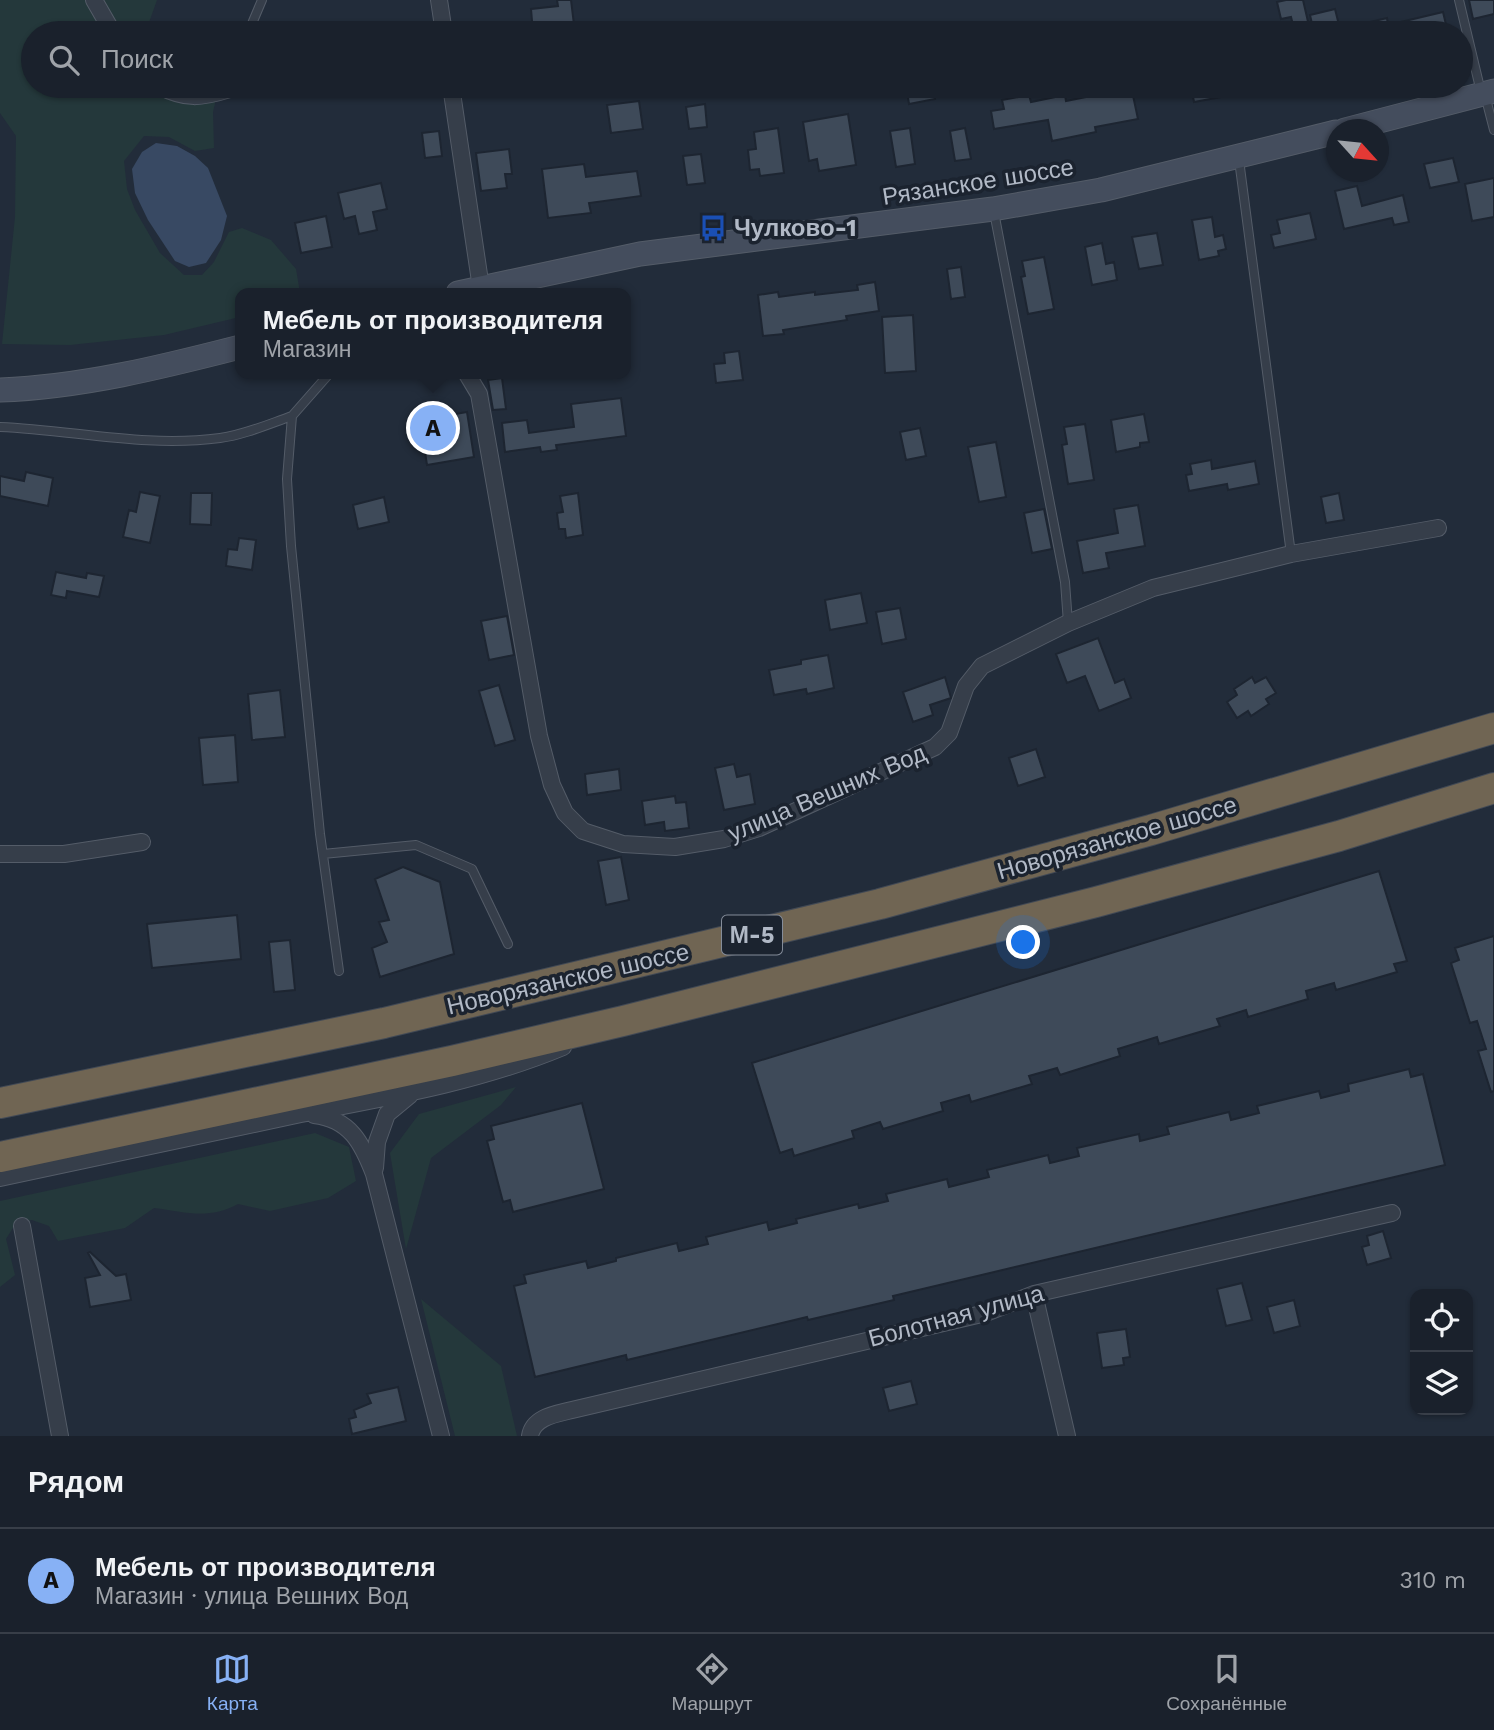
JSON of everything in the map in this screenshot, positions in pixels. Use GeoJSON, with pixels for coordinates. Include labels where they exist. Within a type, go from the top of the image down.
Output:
{"type":"FeatureCollection","features":[{"type":"Feature","properties":{"kind":"highway","name":"Новорязанское шоссе"},"geometry":{"type":"LineString","coordinates":[[0,1103],[384,1023],[867,907],[1151,830],[1494,728]]}},
{"type":"Feature","properties":{"kind":"highway","name":"М-5"},"geometry":{"type":"LineString","coordinates":[[0,1157],[439,1064],[623,1021],[1110,898],[1339,836],[1494,788]]}},
{"type":"Feature","properties":{"kind":"main road"},"geometry":{"type":"LineString","coordinates":[[1387,119],[1468,98]]}},
{"type":"Feature","properties":{"kind":"main road","name":"Рязанское шоссе"},"geometry":{"type":"LineString","coordinates":[[481,288],[640,254],[993,209],[1101,190],[1326,135]]}},
{"type":"Feature","properties":{"kind":"main road"},"geometry":{"type":"LineString","coordinates":[[0,390],[66,384],[135,373],[235,348]]}},
{"type":"Feature","properties":{"kind":"street"},"geometry":{"type":"LineString","coordinates":[[94,0],[106,21]]}},
{"type":"Feature","properties":{"kind":"street"},"geometry":{"type":"LineString","coordinates":[[439,0],[442,21]]}},
{"type":"Feature","properties":{"kind":"street"},"geometry":{"type":"LineString","coordinates":[[453,98],[481,288]]}},
{"type":"Feature","properties":{"kind":"street","name":"улица Вешних Вод"},"geometry":{"type":"LineString","coordinates":[[470,379],[479,394],[540,736],[556,794],[565,813],[583,831],[623,844],[675,847],[724,839],[759,828],[935,747],[949,733],[966,686],[982,666],[1068,622],[1153,588],[1292,554],[1438,528]]}},
{"type":"Feature","properties":{"kind":"street"},"geometry":{"type":"LineString","coordinates":[[0,854],[64,854],[142,842]]}},
{"type":"Feature","properties":{"kind":"street"},"geometry":{"type":"LineString","coordinates":[[0,1178],[303,1114],[410,1095],[524,1063],[623,1021]]}},
{"type":"Feature","properties":{"kind":"street"},"geometry":{"type":"LineString","coordinates":[[374,1174],[377,1142],[387,1114],[410,1095]]}},
{"type":"Feature","properties":{"kind":"street"},"geometry":{"type":"LineString","coordinates":[[303,1114],[329,1117],[348,1128],[363,1146],[374,1174],[440,1436]]}},
{"type":"Feature","properties":{"kind":"street","name":"Болотная улица"},"geometry":{"type":"LineString","coordinates":[[530,1436],[541,1420],[572,1410],[986,1313],[1034,1294],[1392,1213]]}},
{"type":"Feature","properties":{"kind":"street"},"geometry":{"type":"LineString","coordinates":[[22,1226],[60,1436]]}},
{"type":"Feature","properties":{"kind":"street"},"geometry":{"type":"LineString","coordinates":[[1034,1294],[1067,1436]]}},
{"type":"Feature","properties":{"kind":"lane"},"geometry":{"type":"LineString","coordinates":[[253,21],[262,0]]}},
{"type":"Feature","properties":{"kind":"lane"},"geometry":{"type":"LineString","coordinates":[[1460,0],[1466,21]]}},
{"type":"Feature","properties":{"kind":"lane"},"geometry":{"type":"LineString","coordinates":[[1473,45],[1494,130]]}},
{"type":"Feature","properties":{"kind":"lane"},"geometry":{"type":"LineString","coordinates":[[1239,157],[1292,554]]}},
{"type":"Feature","properties":{"kind":"lane"},"geometry":{"type":"LineString","coordinates":[[993,209],[1065,582],[1068,622]]}},
{"type":"Feature","properties":{"kind":"lane"},"geometry":{"type":"LineString","coordinates":[[0,427],[46,429],[116,440],[184,441],[223,438],[292,416],[325,379]]}},
{"type":"Feature","properties":{"kind":"lane"},"geometry":{"type":"LineString","coordinates":[[292,416],[287,480],[291,546],[323,854],[339,971]]}},
{"type":"Feature","properties":{"kind":"lane"},"geometry":{"type":"LineString","coordinates":[[323,854],[416,845],[472,869],[508,944]]}},
{"type":"Feature","properties":{"kind":"green space"},"geometry":{"type":"Polygon","coordinates":[[[0,0],[157,0],[150,21],[21,21],[21,98],[216,98],[213,112],[214,148],[195,151],[169,137],[144,136],[124,161],[127,189],[135,210],[160,253],[184,275],[202,275],[214,262],[229,232],[242,228],[271,240],[296,269],[299,288],[235,288],[235,318],[164,335],[70,345],[2,344],[15,217],[16,136],[0,113],[0,0]]]}},
{"type":"Feature","properties":{"kind":"green space"},"geometry":{"type":"Polygon","coordinates":[[[516,1087],[501,1105],[431,1158],[406,1249],[390,1153],[419,1114],[516,1087]]]}},
{"type":"Feature","properties":{"kind":"green space"},"geometry":{"type":"Polygon","coordinates":[[[315,1133],[349,1147],[356,1181],[328,1198],[270,1211],[238,1204],[207,1213],[154,1208],[125,1228],[58,1241],[49,1226],[32,1220],[16,1223],[6,1239],[15,1275],[0,1287],[0,1201],[315,1133]]]}},
{"type":"Feature","properties":{"kind":"green space"},"geometry":{"type":"Polygon","coordinates":[[[421,1299],[501,1366],[517,1436],[455,1436],[421,1299]]]}},
{"type":"Feature","properties":{"kind":"water"},"geometry":{"type":"Polygon","coordinates":[[[156,143],[177,146],[195,156],[208,168],[227,216],[221,240],[206,263],[189,267],[175,261],[148,220],[135,193],[132,169],[142,152],[156,143]]]}},
{"type":"Feature","properties":{"kind":"building"},"geometry":{"type":"Polygon","coordinates":[[[557,0],[571,0],[574,21],[532,21],[531,9],[558,6],[557,0]]]}},
{"type":"Feature","properties":{"kind":"building"},"geometry":{"type":"Polygon","coordinates":[[[1303,0],[1308,21],[1292,21],[1291,17],[1281,19],[1277,2],[1303,0]]]}},
{"type":"Feature","properties":{"kind":"building"},"geometry":{"type":"Polygon","coordinates":[[[1469,0],[1494,0],[1494,14],[1473,19],[1469,0]]]}},
{"type":"Feature","properties":{"kind":"building"},"geometry":{"type":"Polygon","coordinates":[[[1335,9],[1338,21],[1311,21],[1310,15],[1335,9]]]}},
{"type":"Feature","properties":{"kind":"building"},"geometry":{"type":"Polygon","coordinates":[[[1443,12],[1445,21],[1405,21],[1443,12]]]}},
{"type":"Feature","properties":{"kind":"building"},"geometry":{"type":"Polygon","coordinates":[[[908,98],[935,99],[909,104],[908,98]]]}},
{"type":"Feature","properties":{"kind":"building"},"geometry":{"type":"Polygon","coordinates":[[[1030,98],[1031,102],[1066,98],[1066,101],[1081,98],[1134,98],[1138,119],[1095,127],[1096,132],[1052,141],[1048,120],[994,129],[991,111],[1004,109],[1002,100],[1030,98]]]}},
{"type":"Feature","properties":{"kind":"building"},"geometry":{"type":"Polygon","coordinates":[[[1193,98],[1216,98],[1194,102],[1193,98]]]}},
{"type":"Feature","properties":{"kind":"building"},"geometry":{"type":"Polygon","coordinates":[[[639,101],[643,129],[611,133],[607,105],[639,101]]]}},
{"type":"Feature","properties":{"kind":"building"},"geometry":{"type":"Polygon","coordinates":[[[705,104],[707,127],[689,129],[686,107],[705,104]]]}},
{"type":"Feature","properties":{"kind":"building"},"geometry":{"type":"Polygon","coordinates":[[[848,114],[856,165],[819,171],[817,159],[809,161],[803,122],[848,114]]]}},
{"type":"Feature","properties":{"kind":"building"},"geometry":{"type":"Polygon","coordinates":[[[778,128],[784,173],[760,176],[759,169],[750,170],[748,150],[756,149],[754,132],[778,128]]]}},
{"type":"Feature","properties":{"kind":"building"},"geometry":{"type":"Polygon","coordinates":[[[910,128],[915,164],[896,167],[890,131],[910,128]]]}},
{"type":"Feature","properties":{"kind":"building"},"geometry":{"type":"Polygon","coordinates":[[[965,128],[971,159],[955,161],[950,131],[965,128]]]}},
{"type":"Feature","properties":{"kind":"building"},"geometry":{"type":"Polygon","coordinates":[[[439,131],[442,156],[425,158],[422,133],[439,131]]]}},
{"type":"Feature","properties":{"kind":"building"},"geometry":{"type":"Polygon","coordinates":[[[509,149],[512,174],[505,174],[507,188],[481,191],[476,153],[509,149]]]}},
{"type":"Feature","properties":{"kind":"building"},"geometry":{"type":"Polygon","coordinates":[[[701,154],[705,183],[687,185],[683,156],[701,154]]]}},
{"type":"Feature","properties":{"kind":"building"},"geometry":{"type":"Polygon","coordinates":[[[1453,158],[1459,182],[1430,188],[1424,164],[1453,158]]]}},
{"type":"Feature","properties":{"kind":"building"},"geometry":{"type":"Polygon","coordinates":[[[584,164],[586,177],[637,171],[641,196],[589,203],[591,213],[548,218],[542,169],[584,164]]]}},
{"type":"Feature","properties":{"kind":"building"},"geometry":{"type":"Polygon","coordinates":[[[1494,178],[1494,217],[1472,221],[1465,184],[1494,178]]]}},
{"type":"Feature","properties":{"kind":"building"},"geometry":{"type":"Polygon","coordinates":[[[381,183],[387,209],[373,212],[377,230],[359,234],[355,216],[344,219],[338,193],[381,183]]]}},
{"type":"Feature","properties":{"kind":"building"},"geometry":{"type":"Polygon","coordinates":[[[1357,186],[1362,206],[1403,195],[1409,222],[1394,225],[1392,218],[1344,229],[1335,191],[1357,186]]]}},
{"type":"Feature","properties":{"kind":"building"},"geometry":{"type":"Polygon","coordinates":[[[1310,213],[1316,239],[1274,248],[1271,235],[1280,233],[1277,220],[1310,213]]]}},
{"type":"Feature","properties":{"kind":"building"},"geometry":{"type":"Polygon","coordinates":[[[326,216],[332,247],[301,253],[295,223],[326,216]]]}},
{"type":"Feature","properties":{"kind":"building"},"geometry":{"type":"Polygon","coordinates":[[[1212,217],[1215,237],[1223,235],[1226,249],[1218,251],[1219,256],[1199,260],[1192,220],[1212,217]]]}},
{"type":"Feature","properties":{"kind":"building"},"geometry":{"type":"Polygon","coordinates":[[[1157,233],[1163,265],[1139,269],[1132,237],[1157,233]]]}},
{"type":"Feature","properties":{"kind":"building"},"geometry":{"type":"Polygon","coordinates":[[[1102,243],[1106,264],[1114,262],[1117,280],[1092,285],[1085,247],[1102,243]]]}},
{"type":"Feature","properties":{"kind":"building"},"geometry":{"type":"Polygon","coordinates":[[[1044,257],[1054,309],[1028,314],[1021,277],[1025,276],[1022,261],[1044,257]]]}},
{"type":"Feature","properties":{"kind":"building"},"geometry":{"type":"Polygon","coordinates":[[[961,267],[965,297],[951,299],[947,269],[961,267]]]}},
{"type":"Feature","properties":{"kind":"building"},"geometry":{"type":"Polygon","coordinates":[[[875,282],[879,311],[846,316],[847,320],[783,330],[784,334],[763,336],[758,295],[778,292],[779,297],[815,292],[815,295],[858,290],[857,285],[875,282]]]}},
{"type":"Feature","properties":{"kind":"building"},"geometry":{"type":"Polygon","coordinates":[[[913,315],[916,371],[885,373],[882,317],[913,315]]]}},
{"type":"Feature","properties":{"kind":"building"},"geometry":{"type":"Polygon","coordinates":[[[739,351],[743,380],[716,383],[714,364],[725,363],[724,353],[739,351]]]}},
{"type":"Feature","properties":{"kind":"building"},"geometry":{"type":"Polygon","coordinates":[[[502,379],[506,409],[493,410],[488,380],[502,379]]]}},
{"type":"Feature","properties":{"kind":"building"},"geometry":{"type":"Polygon","coordinates":[[[621,398],[626,436],[556,445],[557,450],[541,452],[540,447],[505,452],[502,423],[527,420],[529,433],[574,427],[571,404],[621,398]]]}},
{"type":"Feature","properties":{"kind":"building"},"geometry":{"type":"Polygon","coordinates":[[[467,412],[474,457],[427,465],[420,420],[467,412]]]}},
{"type":"Feature","properties":{"kind":"building"},"geometry":{"type":"Polygon","coordinates":[[[1144,414],[1149,442],[1140,443],[1140,447],[1116,452],[1111,420],[1144,414]]]}},
{"type":"Feature","properties":{"kind":"building"},"geometry":{"type":"Polygon","coordinates":[[[1085,424],[1094,480],[1068,484],[1062,445],[1067,444],[1064,427],[1085,424]]]}},
{"type":"Feature","properties":{"kind":"building"},"geometry":{"type":"Polygon","coordinates":[[[920,428],[926,456],[906,460],[900,432],[920,428]]]}},
{"type":"Feature","properties":{"kind":"building"},"geometry":{"type":"Polygon","coordinates":[[[996,442],[1006,497],[979,502],[968,447],[996,442]]]}},
{"type":"Feature","properties":{"kind":"building"},"geometry":{"type":"Polygon","coordinates":[[[1211,460],[1212,469],[1255,461],[1259,484],[1228,490],[1227,484],[1189,491],[1186,475],[1192,474],[1190,464],[1211,460]]]}},
{"type":"Feature","properties":{"kind":"building"},"geometry":{"type":"Polygon","coordinates":[[[26,472],[53,478],[48,506],[0,496],[0,476],[24,481],[26,472]]]}},
{"type":"Feature","properties":{"kind":"building"},"geometry":{"type":"Polygon","coordinates":[[[140,492],[160,496],[150,543],[123,537],[129,510],[136,512],[140,492]]]}},
{"type":"Feature","properties":{"kind":"building"},"geometry":{"type":"Polygon","coordinates":[[[191,493],[212,493],[211,525],[190,524],[191,493]]]}},
{"type":"Feature","properties":{"kind":"building"},"geometry":{"type":"Polygon","coordinates":[[[578,493],[583,535],[566,538],[565,529],[559,529],[557,513],[563,512],[560,496],[578,493]]]}},
{"type":"Feature","properties":{"kind":"building"},"geometry":{"type":"Polygon","coordinates":[[[1339,493],[1344,520],[1326,523],[1321,497],[1339,493]]]}},
{"type":"Feature","properties":{"kind":"building"},"geometry":{"type":"Polygon","coordinates":[[[384,497],[389,522],[358,529],[353,505],[384,497]]]}},
{"type":"Feature","properties":{"kind":"building"},"geometry":{"type":"Polygon","coordinates":[[[1138,505],[1145,546],[1106,553],[1109,568],[1083,573],[1077,541],[1118,533],[1114,509],[1138,505]]]}},
{"type":"Feature","properties":{"kind":"building"},"geometry":{"type":"Polygon","coordinates":[[[1044,509],[1052,549],[1032,553],[1024,513],[1044,509]]]}},
{"type":"Feature","properties":{"kind":"building"},"geometry":{"type":"Polygon","coordinates":[[[239,538],[256,540],[252,570],[226,566],[228,549],[237,550],[239,538]]]}},
{"type":"Feature","properties":{"kind":"building"},"geometry":{"type":"Polygon","coordinates":[[[56,572],[86,578],[87,573],[104,576],[99,597],[67,591],[66,598],[51,595],[56,572]]]}},
{"type":"Feature","properties":{"kind":"building"},"geometry":{"type":"Polygon","coordinates":[[[861,593],[867,623],[830,630],[825,600],[861,593]]]}},
{"type":"Feature","properties":{"kind":"building"},"geometry":{"type":"Polygon","coordinates":[[[900,608],[906,639],[882,644],[876,612],[900,608]]]}},
{"type":"Feature","properties":{"kind":"building"},"geometry":{"type":"Polygon","coordinates":[[[507,616],[514,655],[489,660],[481,621],[507,616]]]}},
{"type":"Feature","properties":{"kind":"building"},"geometry":{"type":"Polygon","coordinates":[[[1098,638],[1115,683],[1124,679],[1131,698],[1099,711],[1085,676],[1067,683],[1056,654],[1098,638]]]}},
{"type":"Feature","properties":{"kind":"building"},"geometry":{"type":"Polygon","coordinates":[[[828,655],[834,688],[807,694],[806,689],[774,695],[769,670],[828,655]]]}},
{"type":"Feature","properties":{"kind":"building"},"geometry":{"type":"Polygon","coordinates":[[[945,677],[951,698],[930,705],[933,715],[913,722],[903,692],[945,677]]]}},
{"type":"Feature","properties":{"kind":"building"},"geometry":{"type":"Polygon","coordinates":[[[1252,677],[1255,683],[1266,677],[1276,693],[1266,699],[1269,704],[1251,716],[1248,711],[1237,718],[1227,702],[1237,695],[1234,689],[1252,677]]]}},
{"type":"Feature","properties":{"kind":"building"},"geometry":{"type":"Polygon","coordinates":[[[499,685],[515,740],[495,746],[479,691],[499,685]]]}},
{"type":"Feature","properties":{"kind":"building"},"geometry":{"type":"Polygon","coordinates":[[[280,690],[285,737],[252,740],[248,694],[280,690]]]}},
{"type":"Feature","properties":{"kind":"building"},"geometry":{"type":"Polygon","coordinates":[[[235,735],[238,782],[203,785],[199,738],[235,735]]]}},
{"type":"Feature","properties":{"kind":"building"},"geometry":{"type":"Polygon","coordinates":[[[1036,749],[1045,777],[1018,786],[1009,758],[1036,749]]]}},
{"type":"Feature","properties":{"kind":"building"},"geometry":{"type":"Polygon","coordinates":[[[734,764],[737,777],[750,774],[755,804],[724,810],[715,768],[734,764]]]}},
{"type":"Feature","properties":{"kind":"building"},"geometry":{"type":"Polygon","coordinates":[[[619,769],[621,790],[587,795],[585,774],[619,769]]]}},
{"type":"Feature","properties":{"kind":"building"},"geometry":{"type":"Polygon","coordinates":[[[675,796],[676,803],[686,802],[689,828],[665,831],[664,822],[645,825],[642,801],[675,796]]]}},
{"type":"Feature","properties":{"kind":"building"},"geometry":{"type":"Polygon","coordinates":[[[621,857],[629,900],[606,905],[598,861],[621,857]]]}},
{"type":"Feature","properties":{"kind":"building"},"geometry":{"type":"Polygon","coordinates":[[[403,867],[440,882],[454,954],[380,977],[372,948],[387,942],[379,922],[389,920],[375,879],[403,867]]]}},
{"type":"Feature","properties":{"kind":"building"},"geometry":{"type":"Polygon","coordinates":[[[1379,871],[1407,961],[1394,964],[1397,972],[1336,990],[1334,983],[1306,991],[1308,999],[1248,1017],[1246,1010],[1217,1019],[1220,1026],[1159,1044],[1157,1037],[1118,1049],[1120,1056],[1060,1075],[1057,1068],[1029,1076],[1032,1084],[971,1102],[969,1095],[941,1103],[943,1111],[883,1129],[880,1122],[852,1131],[854,1138],[794,1156],[792,1149],[780,1153],[752,1063],[1379,871]]]}},
{"type":"Feature","properties":{"kind":"building"},"geometry":{"type":"Polygon","coordinates":[[[237,915],[241,959],[152,968],[147,924],[237,915]]]}},
{"type":"Feature","properties":{"kind":"building"},"geometry":{"type":"Polygon","coordinates":[[[1494,936],[1494,1091],[1491,1092],[1478,1051],[1486,1049],[1477,1021],[1470,1023],[1451,963],[1459,960],[1455,948],[1494,936]]]}},
{"type":"Feature","properties":{"kind":"building"},"geometry":{"type":"Polygon","coordinates":[[[290,940],[295,990],[274,992],[269,942],[290,940]]]}},
{"type":"Feature","properties":{"kind":"building"},"geometry":{"type":"Polygon","coordinates":[[[1409,1069],[1411,1077],[1423,1074],[1445,1165],[893,1296],[894,1300],[808,1320],[807,1317],[627,1360],[626,1355],[535,1377],[514,1286],[526,1283],[524,1275],[586,1261],[588,1268],[677,1243],[679,1251],[708,1244],[706,1237],[767,1222],[769,1230],[797,1223],[796,1219],[858,1204],[859,1208],[888,1201],[886,1194],[947,1179],[949,1187],[989,1177],[987,1170],[1048,1155],[1050,1163],[1079,1156],[1077,1148],[1139,1134],[1140,1141],[1169,1134],[1167,1127],[1229,1112],[1231,1120],[1259,1113],[1257,1106],[1319,1091],[1321,1098],[1349,1091],[1348,1084],[1409,1069]]]}},
{"type":"Feature","properties":{"kind":"building"},"geometry":{"type":"Polygon","coordinates":[[[582,1103],[604,1189],[513,1212],[510,1200],[503,1202],[487,1141],[494,1139],[491,1126],[582,1103]]]}},
{"type":"Feature","properties":{"kind":"building"},"geometry":{"type":"Polygon","coordinates":[[[1383,1231],[1391,1258],[1367,1265],[1362,1247],[1369,1245],[1367,1236],[1383,1231]]]}},
{"type":"Feature","properties":{"kind":"building"},"geometry":{"type":"Polygon","coordinates":[[[88,1253],[116,1276],[126,1274],[131,1300],[90,1307],[85,1278],[100,1275],[88,1253]]]}},
{"type":"Feature","properties":{"kind":"building"},"geometry":{"type":"Polygon","coordinates":[[[1242,1283],[1252,1320],[1226,1326],[1217,1289],[1242,1283]]]}},
{"type":"Feature","properties":{"kind":"building"},"geometry":{"type":"Polygon","coordinates":[[[1294,1300],[1300,1326],[1274,1333],[1267,1307],[1294,1300]]]}},
{"type":"Feature","properties":{"kind":"building"},"geometry":{"type":"Polygon","coordinates":[[[1126,1329],[1130,1357],[1123,1358],[1124,1365],[1102,1368],[1097,1333],[1126,1329]]]}},
{"type":"Feature","properties":{"kind":"building"},"geometry":{"type":"Polygon","coordinates":[[[911,1381],[917,1404],[889,1411],[883,1388],[911,1381]]]}},
{"type":"Feature","properties":{"kind":"building"},"geometry":{"type":"Polygon","coordinates":[[[398,1387],[406,1421],[352,1434],[349,1419],[356,1417],[354,1410],[371,1403],[367,1394],[398,1387]]]}},
{"type":"Feature","properties":{"kind":"place","name":"Чулково-1"},"geometry":{"type":"Point","coordinates":[713,228]}},
{"type":"Feature","properties":{"kind":"place","name":"Мебель от производителя"},"geometry":{"type":"Point","coordinates":[433,428]}}]}
